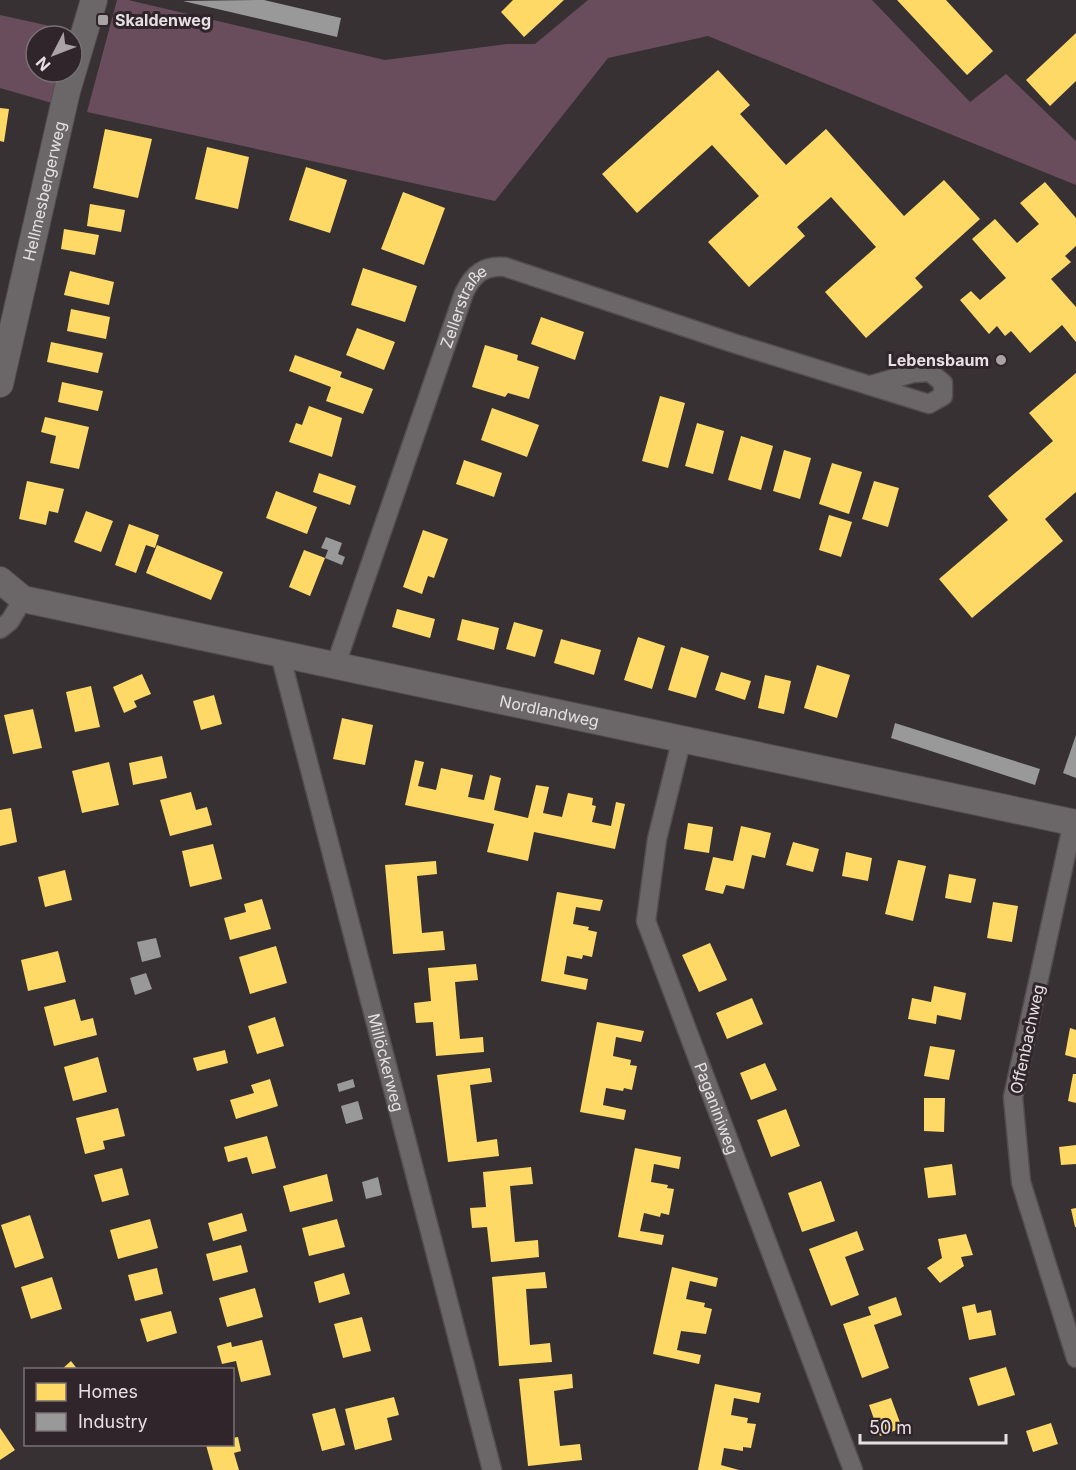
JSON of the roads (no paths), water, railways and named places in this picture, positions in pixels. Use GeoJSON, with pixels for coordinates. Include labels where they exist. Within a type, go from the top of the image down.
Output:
{"type":"FeatureCollection","features":[{"type":"Feature","properties":{"kind":"street","name":"Hellmesbergerweg"},"geometry":{"type":"LineString","coordinates":[[0,384],[67,91],[94,0]]}},
{"type":"Feature","properties":{"kind":"street","name":"Zellerstraße"},"geometry":{"type":"LineString","coordinates":[[336,664],[464,293],[471,278],[480,271],[492,266],[505,267],[871,386]]}},
{"type":"Feature","properties":{"kind":"street","name":"Nordlandweg"},"geometry":{"type":"LineString","coordinates":[[0,580],[23,599],[1075,823]]}},
{"type":"Feature","properties":{"kind":"street"},"geometry":{"type":"LineString","coordinates":[[0,629],[10,621],[23,599]]}},
{"type":"Feature","properties":{"kind":"street","name":"Millöckerweg"},"geometry":{"type":"LineString","coordinates":[[280,654],[492,1470]]}},
{"type":"Feature","properties":{"kind":"street","name":"Paganiniweg"},"geometry":{"type":"LineString","coordinates":[[682,738],[657,839],[645,921],[853,1470]]}},
{"type":"Feature","properties":{"kind":"street","name":"Offenbachweg"},"geometry":{"type":"LineString","coordinates":[[1075,823],[1013,1097],[1022,1182],[1076,1359]]}},
{"type":"Feature","properties":{"kind":"place","name":"Skaldenweg"},"geometry":{"type":"Point","coordinates":[103,20]}},
{"type":"Feature","properties":{"kind":"place","name":"Lebensbaum"},"geometry":{"type":"Point","coordinates":[1001,360]}}]}
